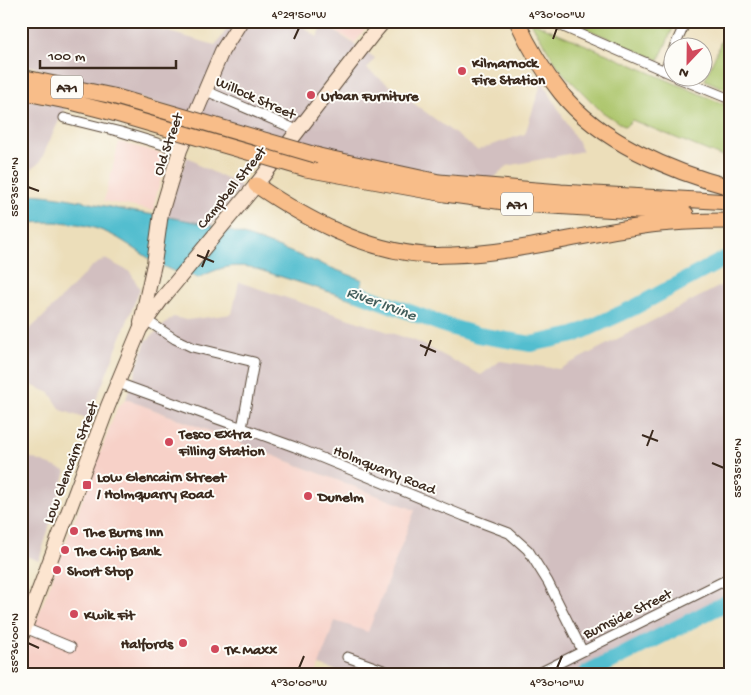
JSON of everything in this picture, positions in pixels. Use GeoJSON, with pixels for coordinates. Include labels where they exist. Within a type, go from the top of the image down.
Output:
{"type":"FeatureCollection","features":[{"type":"Feature","properties":{"kind":"main road","name":"Old Street"},"geometry":{"type":"LineString","coordinates":[[143,324],[161,214],[180,150],[222,51],[241,21]]}},
{"type":"Feature","properties":{"kind":"main road","name":"Campbell Street"},"geometry":{"type":"LineString","coordinates":[[118,383],[143,324],[256,185],[296,130],[384,21]]}},
{"type":"Feature","properties":{"kind":"main road"},"geometry":{"type":"LineString","coordinates":[[517,21],[532,52],[562,95],[590,122],[623,145],[659,163],[730,187]]}},
{"type":"Feature","properties":{"kind":"main road","name":"A71"},"geometry":{"type":"LineString","coordinates":[[21,77],[113,96],[319,156],[439,182],[561,192],[730,202]]}},
{"type":"Feature","properties":{"kind":"main road","name":"A71"},"geometry":{"type":"LineString","coordinates":[[21,92],[106,111],[306,169],[445,194],[519,204],[730,217]]}},
{"type":"Feature","properties":{"kind":"main road"},"geometry":{"type":"LineString","coordinates":[[256,185],[309,218],[334,230],[384,248],[425,255],[470,254],[516,249],[671,222],[730,221]]}},
{"type":"Feature","properties":{"kind":"main road"},"geometry":{"type":"LineString","coordinates":[[150,287],[161,300]]}},
{"type":"Feature","properties":{"kind":"main road","name":"Low Glencairn Street"},"geometry":{"type":"LineString","coordinates":[[23,633],[118,383]]}},
{"type":"Feature","properties":{"kind":"street"},"geometry":{"type":"LineString","coordinates":[[679,38],[686,21]]}},
{"type":"Feature","properties":{"kind":"street"},"geometry":{"type":"LineString","coordinates":[[555,22],[664,71]]}},
{"type":"Feature","properties":{"kind":"street"},"geometry":{"type":"LineString","coordinates":[[703,88],[730,99]]}},
{"type":"Feature","properties":{"kind":"street","name":"Willock Street"},"geometry":{"type":"LineString","coordinates":[[204,90],[296,130]]}},
{"type":"Feature","properties":{"kind":"street"},"geometry":{"type":"LineString","coordinates":[[64,118],[121,132],[180,150]]}},
{"type":"Feature","properties":{"kind":"street"},"geometry":{"type":"LineString","coordinates":[[143,324],[192,347],[254,362],[242,428]]}},
{"type":"Feature","properties":{"kind":"street","name":"Holmquarry Road"},"geometry":{"type":"LineString","coordinates":[[118,383],[295,447],[509,533],[528,550],[548,582],[582,650]]}},
{"type":"Feature","properties":{"kind":"street","name":"Burnside Street"},"geometry":{"type":"LineString","coordinates":[[537,674],[730,578]]}},
{"type":"Feature","properties":{"kind":"street"},"geometry":{"type":"LineString","coordinates":[[23,633],[72,647]]}},
{"type":"Feature","properties":{"kind":"street"},"geometry":{"type":"LineString","coordinates":[[347,657],[394,674]]}},
{"type":"Feature","properties":{"kind":"shaded area"},"geometry":{"type":"Polygon","coordinates":[[[21,21],[144,21],[151,27],[215,45],[231,21],[269,21],[280,27],[285,21],[296,21],[317,37],[324,24],[375,58],[367,69],[477,150],[525,134],[542,81],[583,151],[507,166],[493,179],[426,174],[296,145],[21,63],[21,21]]]}},
{"type":"Feature","properties":{"kind":"shaded area"},"geometry":{"type":"Polygon","coordinates":[[[323,21],[363,21],[368,25],[355,43],[324,24],[323,21]]]}},
{"type":"Feature","properties":{"kind":"shaded area"},"geometry":{"type":"Polygon","coordinates":[[[21,98],[65,107],[40,162],[33,168],[21,172],[21,98]]]}},
{"type":"Feature","properties":{"kind":"shaded area"},"geometry":{"type":"Polygon","coordinates":[[[119,142],[168,155],[155,200],[155,211],[104,201],[119,142]]]}},
{"type":"Feature","properties":{"kind":"shaded area"},"geometry":{"type":"Polygon","coordinates":[[[187,157],[194,160],[198,165],[242,186],[211,226],[166,216],[187,157]]]}},
{"type":"Feature","properties":{"kind":"shaded area"},"geometry":{"type":"Polygon","coordinates":[[[105,259],[130,272],[140,289],[87,419],[61,410],[50,393],[33,386],[21,366],[21,337],[91,267],[105,259]]]}},
{"type":"Feature","properties":{"kind":"shaded area"},"geometry":{"type":"Polygon","coordinates":[[[730,281],[730,599],[575,674],[347,674],[319,665],[335,621],[368,632],[415,510],[126,399],[146,341],[173,317],[187,320],[232,314],[239,282],[418,342],[481,375],[500,361],[559,369],[730,281]]]}},
{"type":"Feature","properties":{"kind":"shaded area"},"geometry":{"type":"Polygon","coordinates":[[[126,399],[415,510],[368,633],[335,621],[316,674],[21,674],[21,661],[117,408],[126,399]]]}},
{"type":"Feature","properties":{"kind":"shaded area"},"geometry":{"type":"Polygon","coordinates":[[[21,454],[66,471],[39,561],[21,554],[21,454]]]}},
{"type":"Feature","properties":{"kind":"green space"},"geometry":{"type":"Polygon","coordinates":[[[530,21],[664,79],[664,88],[686,88],[730,107],[730,160],[632,120],[625,127],[601,111],[560,70],[530,21]]]}},
{"type":"Feature","properties":{"kind":"green space"},"geometry":{"type":"Polygon","coordinates":[[[569,21],[676,21],[669,38],[664,38],[664,49],[659,60],[569,21]]]}},
{"type":"Feature","properties":{"kind":"green space"},"geometry":{"type":"Polygon","coordinates":[[[722,39],[730,42],[730,91],[714,84],[714,58],[722,39]]]}},
{"type":"Feature","properties":{"kind":"water"},"geometry":{"type":"Polygon","coordinates":[[[21,194],[46,195],[70,199],[212,226],[269,244],[363,280],[355,300],[250,267],[235,266],[223,268],[198,278],[172,271],[116,237],[93,228],[58,222],[21,224],[21,194]]]}},
{"type":"Feature","properties":{"kind":"waterway","name":"River Irvine"},"geometry":{"type":"LineString","coordinates":[[337,285],[447,326],[478,335],[531,344],[574,335],[633,308],[730,256]]}},
{"type":"Feature","properties":{"kind":"waterway"},"geometry":{"type":"LineString","coordinates":[[586,674],[730,601]]}},
{"type":"Feature","properties":{"kind":"place","name":"Kilmarnock Fire Station"},"geometry":{"type":"Point","coordinates":[462,71]}},
{"type":"Feature","properties":{"kind":"place","name":"Urban Furniture"},"geometry":{"type":"Point","coordinates":[311,95]}},
{"type":"Feature","properties":{"kind":"place","name":"Tesco Extra Filling Station"},"geometry":{"type":"Point","coordinates":[169,442]}},
{"type":"Feature","properties":{"kind":"place","name":"Low Glencairn Street / Holmquarry Road"},"geometry":{"type":"Point","coordinates":[87,485]}},
{"type":"Feature","properties":{"kind":"place","name":"Dunelm"},"geometry":{"type":"Point","coordinates":[308,496]}},
{"type":"Feature","properties":{"kind":"place","name":"The Burns Inn"},"geometry":{"type":"Point","coordinates":[74,531]}},
{"type":"Feature","properties":{"kind":"place","name":"The Chip Bank"},"geometry":{"type":"Point","coordinates":[65,550]}},
{"type":"Feature","properties":{"kind":"place","name":"Short Stop"},"geometry":{"type":"Point","coordinates":[57,570]}},
{"type":"Feature","properties":{"kind":"place","name":"Kwik Fit"},"geometry":{"type":"Point","coordinates":[74,614]}},
{"type":"Feature","properties":{"kind":"place","name":"Halfords"},"geometry":{"type":"Point","coordinates":[183,643]}},
{"type":"Feature","properties":{"kind":"place","name":"TK Maxx"},"geometry":{"type":"Point","coordinates":[215,649]}}]}
